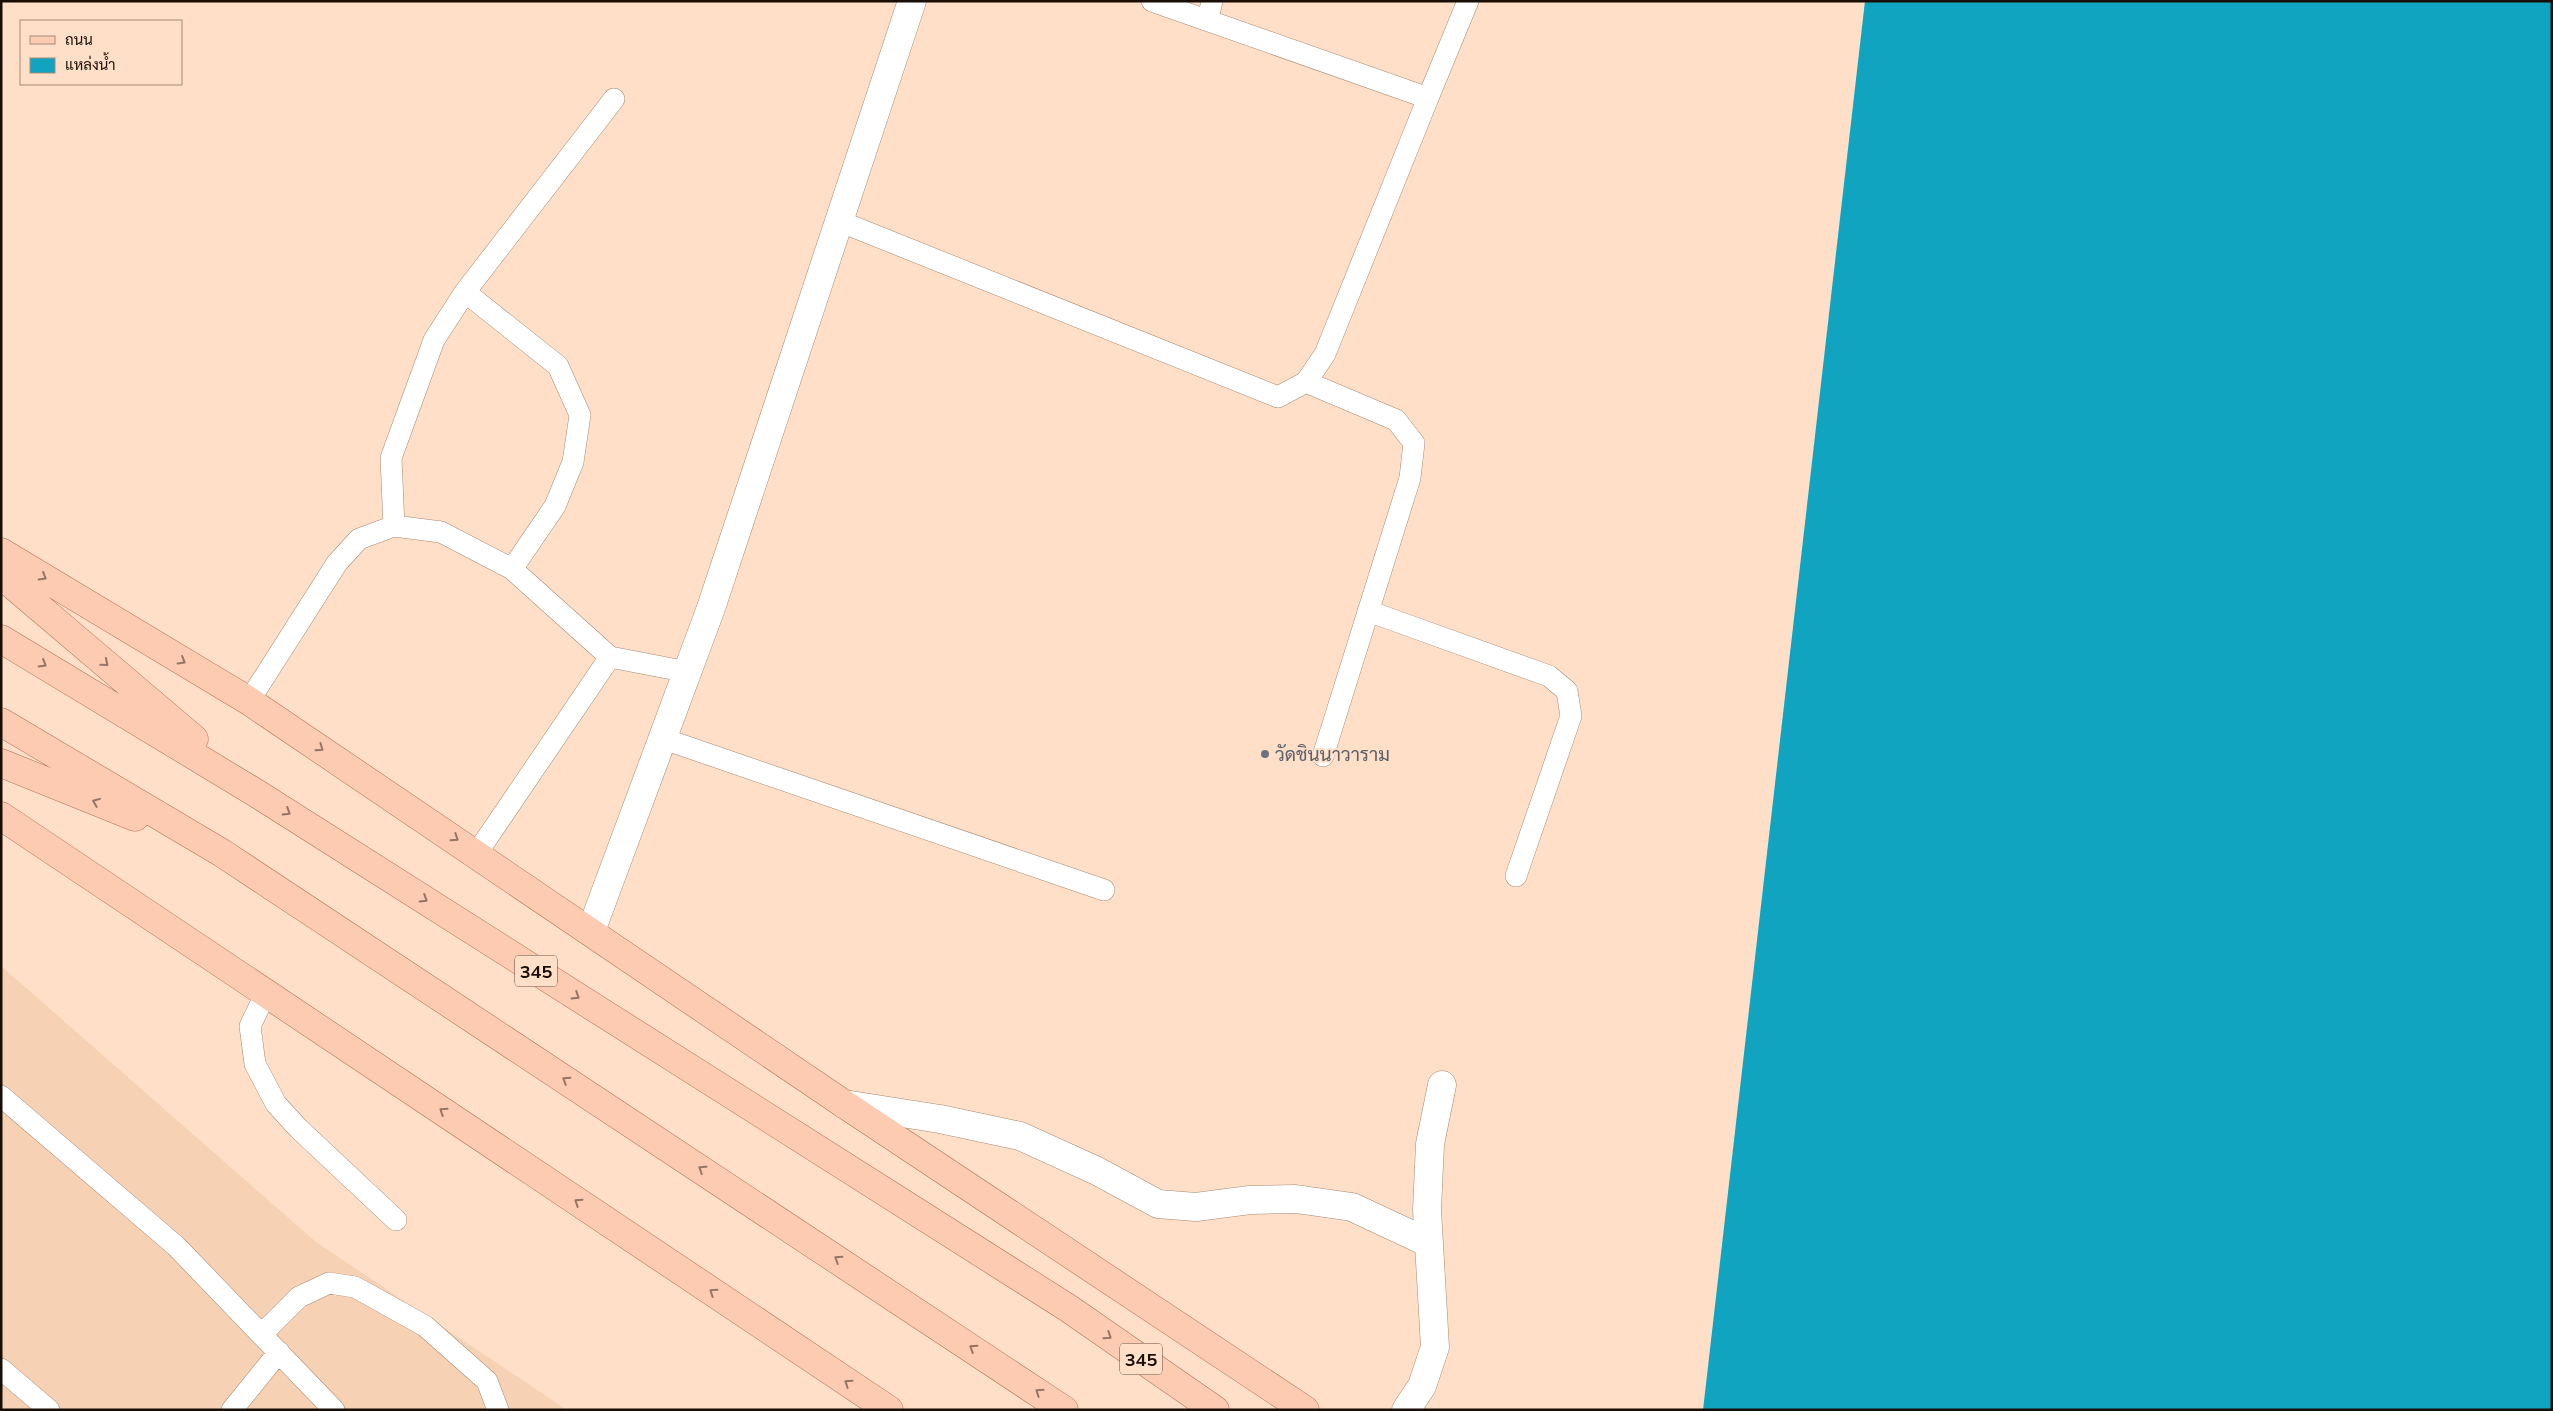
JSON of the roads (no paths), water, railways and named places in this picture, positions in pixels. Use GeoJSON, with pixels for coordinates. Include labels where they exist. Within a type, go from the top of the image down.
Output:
{"type":"FeatureCollection","features":[{"type":"Feature","properties":{"kind":"main road"},"geometry":{"type":"LineString","coordinates":[[1,552],[249,701],[844,1104],[1305,1410]]}},
{"type":"Feature","properties":{"kind":"main road"},"geometry":{"type":"LineString","coordinates":[[1,575],[256,793]]}},
{"type":"Feature","properties":{"kind":"main road","name":"345"},"geometry":{"type":"LineString","coordinates":[[1,639],[256,793],[1068,1308],[1215,1410]]}},
{"type":"Feature","properties":{"kind":"main road"},"geometry":{"type":"LineString","coordinates":[[1,722],[222,853],[1014,1375],[1064,1410]]}},
{"type":"Feature","properties":{"kind":"main road"},"geometry":{"type":"LineString","coordinates":[[1,763],[222,853]]}},
{"type":"Feature","properties":{"kind":"main road"},"geometry":{"type":"LineString","coordinates":[[1,816],[889,1410]]}},
{"type":"Feature","properties":{"kind":"street"},"geometry":{"type":"LineString","coordinates":[[591,931],[688,672],[912,1]]}},
{"type":"Feature","properties":{"kind":"street"},"geometry":{"type":"LineString","coordinates":[[1406,1410],[1422,1386],[1435,1347],[1426,1210],[1430,1144],[1442,1085]]}},
{"type":"Feature","properties":{"kind":"street"},"geometry":{"type":"LineString","coordinates":[[844,1104],[940,1119],[1020,1136],[1097,1171],[1158,1204],[1196,1207],[1250,1200],[1296,1199],[1352,1207],[1429,1243]]}},
{"type":"Feature","properties":{"kind":"lane"},"geometry":{"type":"LineString","coordinates":[[1152,1],[1210,10],[1428,98]]}},
{"type":"Feature","properties":{"kind":"lane"},"geometry":{"type":"LineString","coordinates":[[839,221],[1278,397],[1306,382],[1325,354],[1468,1]]}},
{"type":"Feature","properties":{"kind":"lane"},"geometry":{"type":"LineString","coordinates":[[394,526],[391,458],[434,340],[465,292],[614,99]]}},
{"type":"Feature","properties":{"kind":"lane"},"geometry":{"type":"LineString","coordinates":[[465,292],[558,366],[580,415],[573,462],[555,506],[512,569]]}},
{"type":"Feature","properties":{"kind":"lane"},"geometry":{"type":"LineString","coordinates":[[1306,382],[1396,420],[1414,443],[1410,478],[1323,756]]}},
{"type":"Feature","properties":{"kind":"lane"},"geometry":{"type":"LineString","coordinates":[[249,701],[337,563],[359,539],[394,526],[441,532],[512,569],[610,657],[688,672]]}},
{"type":"Feature","properties":{"kind":"lane"},"geometry":{"type":"LineString","coordinates":[[1368,611],[1549,676],[1566,691],[1571,716],[1516,876]]}},
{"type":"Feature","properties":{"kind":"lane"},"geometry":{"type":"LineString","coordinates":[[476,853],[610,657]]}},
{"type":"Feature","properties":{"kind":"lane"},"geometry":{"type":"LineString","coordinates":[[664,739],[1104,890]]}},
{"type":"Feature","properties":{"kind":"lane"},"geometry":{"type":"LineString","coordinates":[[266,993],[250,1026],[255,1064],[276,1104],[299,1129],[396,1220]]}},
{"type":"Feature","properties":{"kind":"lane"},"geometry":{"type":"LineString","coordinates":[[1,1096],[176,1246],[334,1410]]}},
{"type":"Feature","properties":{"kind":"lane"},"geometry":{"type":"LineString","coordinates":[[262,1334],[299,1297],[329,1283],[355,1287],[425,1326],[487,1381],[498,1410]]}},
{"type":"Feature","properties":{"kind":"lane"},"geometry":{"type":"LineString","coordinates":[[232,1410],[279,1352]]}},
{"type":"Feature","properties":{"kind":"lane"},"geometry":{"type":"LineString","coordinates":[[1,1369],[49,1410]]}},
{"type":"Feature","properties":{"kind":"water"},"geometry":{"type":"Polygon","coordinates":[[[1865,1],[2552,1],[2552,1410],[1703,1410],[1865,1]]]}},
{"type":"Feature","properties":{"kind":"place","name":"วัดชินนาวาราม"},"geometry":{"type":"Point","coordinates":[1265,754]}}]}
